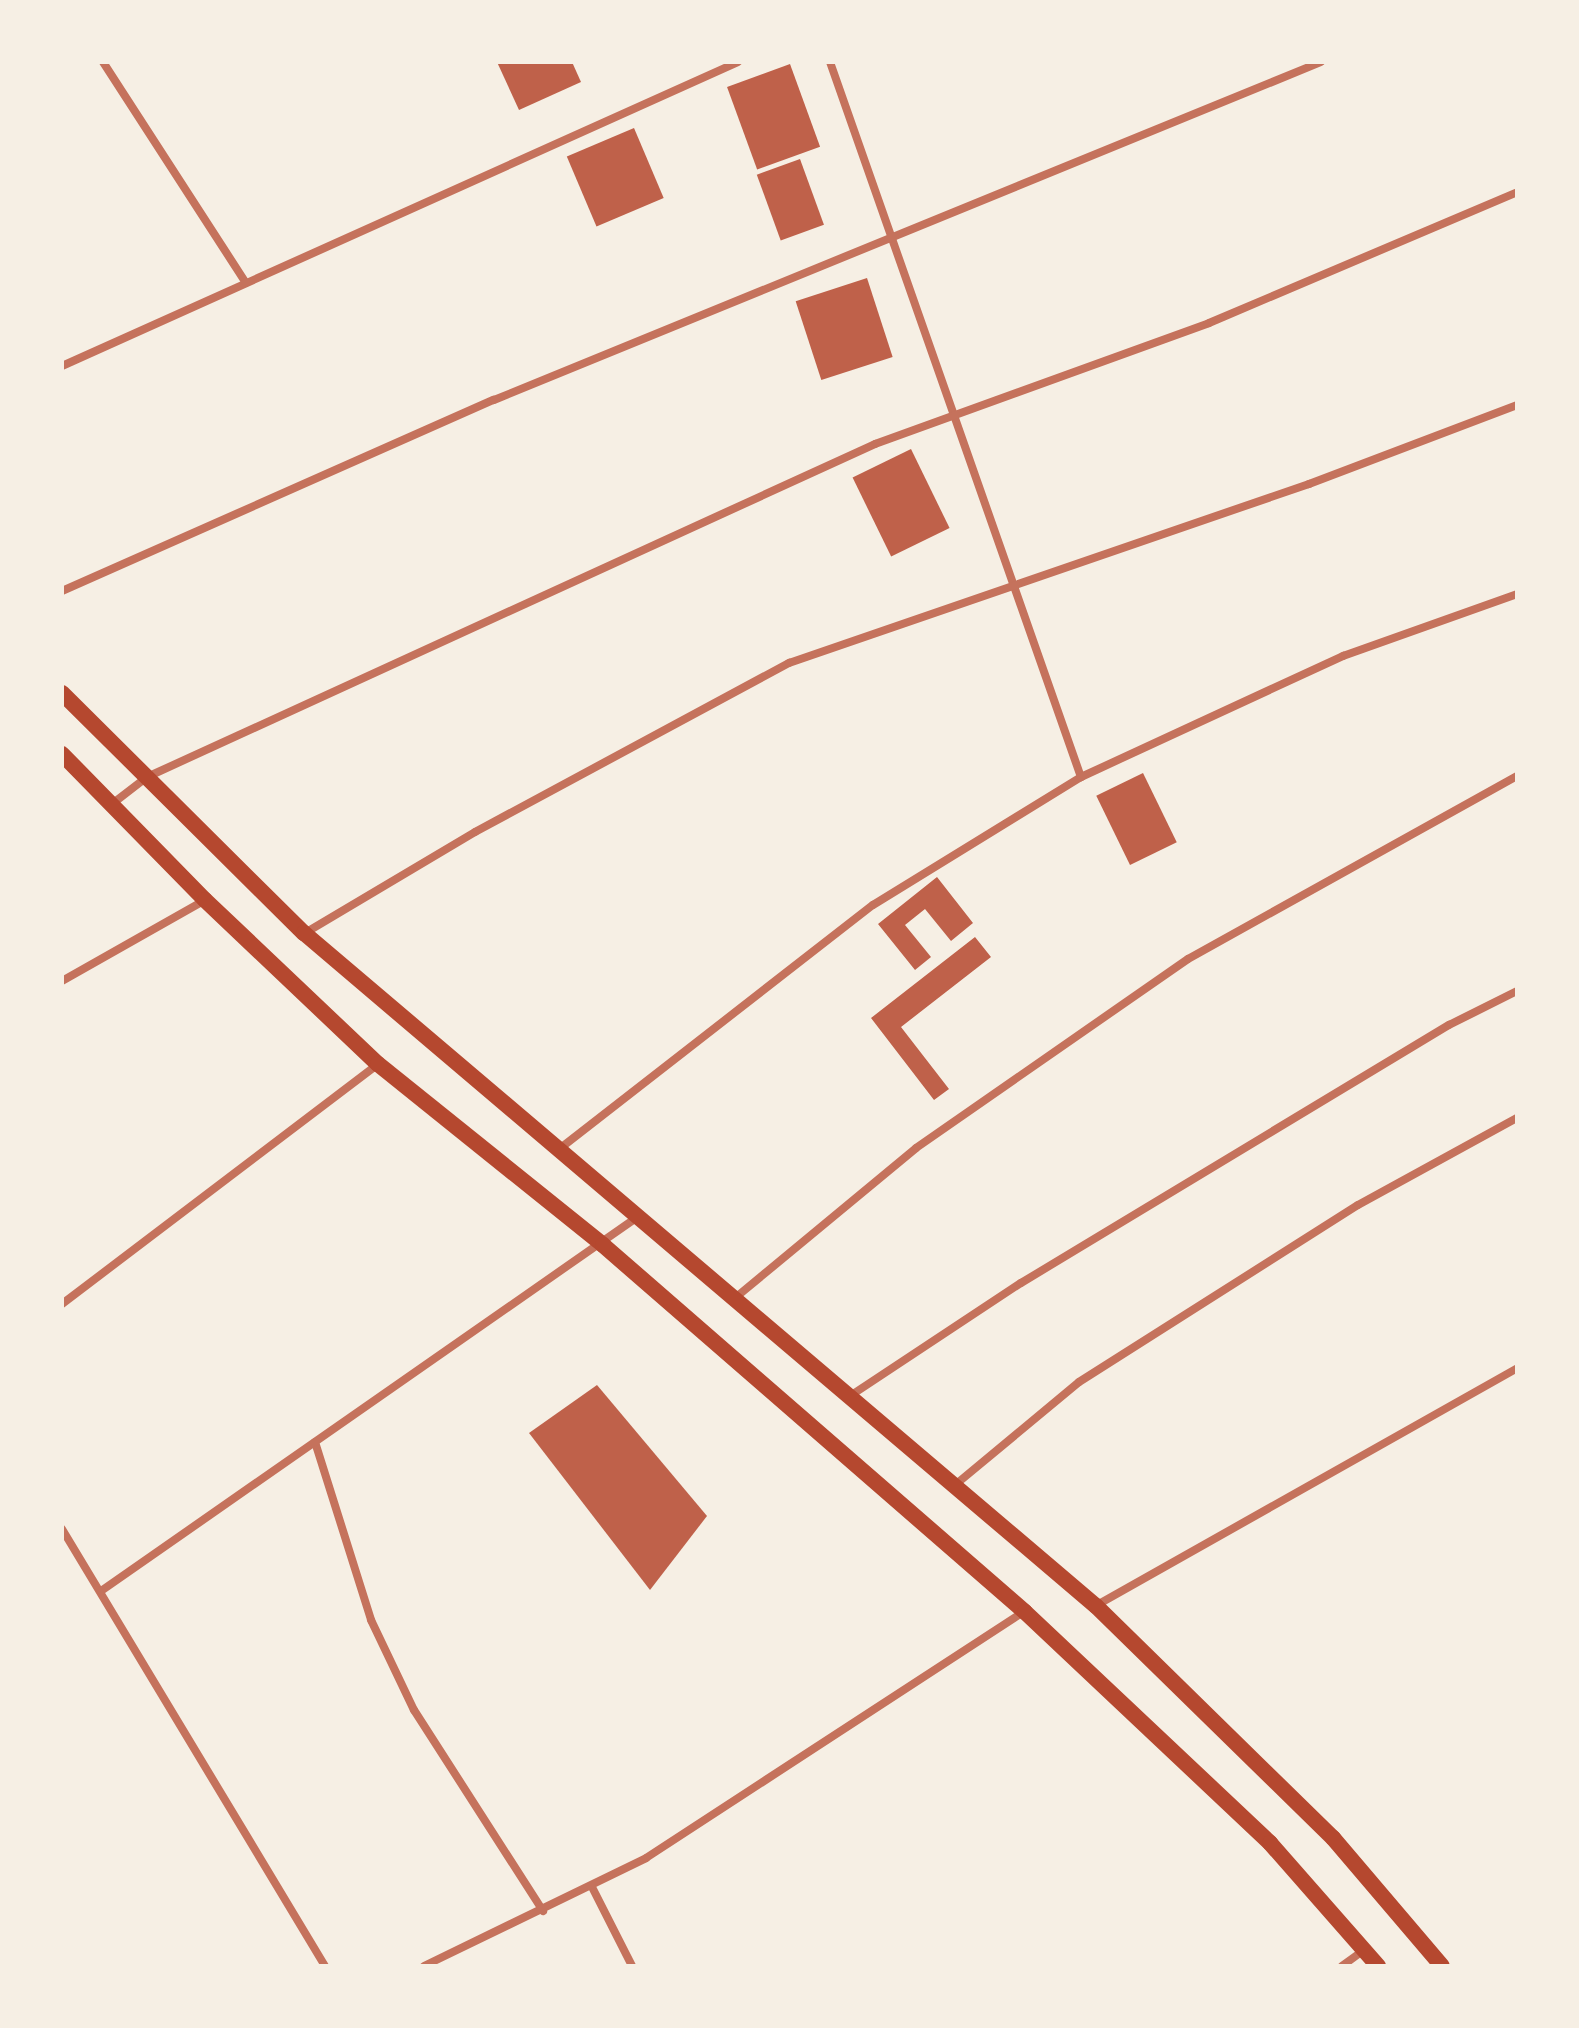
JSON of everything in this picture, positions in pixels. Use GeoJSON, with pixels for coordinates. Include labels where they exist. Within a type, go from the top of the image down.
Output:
{"type":"FeatureCollection","features":[{"type":"Feature","properties":{"kind":"main road"},"geometry":{"type":"LineString","coordinates":[[62,693],[304,933],[1096,1606],[1333,1838],[1442,1966]]}},
{"type":"Feature","properties":{"kind":"main road"},"geometry":{"type":"LineString","coordinates":[[62,754],[205,900],[378,1064],[603,1245],[1025,1612],[1270,1843],[1378,1966]]}},
{"type":"Feature","properties":{"kind":"street"},"geometry":{"type":"LineString","coordinates":[[103,62],[246,283]]}},
{"type":"Feature","properties":{"kind":"street"},"geometry":{"type":"LineString","coordinates":[[62,366],[738,62]]}},
{"type":"Feature","properties":{"kind":"street"},"geometry":{"type":"LineString","coordinates":[[830,62],[951,414],[1081,777]]}},
{"type":"Feature","properties":{"kind":"street"},"geometry":{"type":"LineString","coordinates":[[62,591],[494,400],[1321,62]]}},
{"type":"Feature","properties":{"kind":"street"},"geometry":{"type":"LineString","coordinates":[[112,804],[147,777],[951,414],[1209,323],[1517,192]]}},
{"type":"Feature","properties":{"kind":"street"},"geometry":{"type":"LineString","coordinates":[[304,933],[475,832],[789,663],[1309,484],[1517,405]]}},
{"type":"Feature","properties":{"kind":"street"},"geometry":{"type":"LineString","coordinates":[[558,1151],[873,905],[1081,777],[1343,656],[1517,594]]}},
{"type":"Feature","properties":{"kind":"street"},"geometry":{"type":"LineString","coordinates":[[734,1299],[916,1148],[1188,959],[1517,776]]}},
{"type":"Feature","properties":{"kind":"street"},"geometry":{"type":"LineString","coordinates":[[62,981],[205,900]]}},
{"type":"Feature","properties":{"kind":"street"},"geometry":{"type":"LineString","coordinates":[[850,1396],[1035,1275],[1449,1025],[1517,991]]}},
{"type":"Feature","properties":{"kind":"street"},"geometry":{"type":"LineString","coordinates":[[62,1304],[378,1064]]}},
{"type":"Feature","properties":{"kind":"street"},"geometry":{"type":"LineString","coordinates":[[955,1485],[1079,1382],[1358,1205],[1517,1118]]}},
{"type":"Feature","properties":{"kind":"street"},"geometry":{"type":"LineString","coordinates":[[101,1591],[603,1245],[636,1218]]}},
{"type":"Feature","properties":{"kind":"street"},"geometry":{"type":"LineString","coordinates":[[1096,1606],[1517,1368]]}},
{"type":"Feature","properties":{"kind":"street"},"geometry":{"type":"LineString","coordinates":[[315,1442],[371,1620],[414,1710],[543,1911]]}},
{"type":"Feature","properties":{"kind":"street"},"geometry":{"type":"LineString","coordinates":[[62,1529],[325,1966]]}},
{"type":"Feature","properties":{"kind":"street"},"geometry":{"type":"LineString","coordinates":[[424,1966],[543,1911],[646,1858],[1025,1612]]}},
{"type":"Feature","properties":{"kind":"street"},"geometry":{"type":"LineString","coordinates":[[592,1887],[632,1966]]}},
{"type":"Feature","properties":{"kind":"street"},"geometry":{"type":"LineString","coordinates":[[1342,1966],[1365,1949]]}},
{"type":"Feature","properties":{"kind":"building"},"geometry":{"type":"Polygon","coordinates":[[[497,62],[572,62],[581,82],[519,110],[497,62]]]}},
{"type":"Feature","properties":{"kind":"building"},"geometry":{"type":"Polygon","coordinates":[[[790,64],[820,147],[757,170],[727,87],[790,64]]]}},
{"type":"Feature","properties":{"kind":"building"},"geometry":{"type":"Polygon","coordinates":[[[634,128],[664,198],[596,226],[567,157],[634,128]]]}},
{"type":"Feature","properties":{"kind":"building"},"geometry":{"type":"Polygon","coordinates":[[[800,159],[824,225],[781,241],[757,175],[800,159]]]}},
{"type":"Feature","properties":{"kind":"building"},"geometry":{"type":"Polygon","coordinates":[[[867,278],[893,357],[821,380],[796,301],[867,278]]]}},
{"type":"Feature","properties":{"kind":"building"},"geometry":{"type":"Polygon","coordinates":[[[911,449],[950,528],[891,557],[853,477],[911,449]]]}},
{"type":"Feature","properties":{"kind":"building"},"geometry":{"type":"Polygon","coordinates":[[[1143,773],[1177,842],[1130,865],[1096,796],[1143,773]]]}},
{"type":"Feature","properties":{"kind":"building"},"geometry":{"type":"Polygon","coordinates":[[[937,877],[973,923],[951,941],[925,909],[905,925],[931,957],[915,970],[878,924],[937,877]]]}},
{"type":"Feature","properties":{"kind":"building"},"geometry":{"type":"Polygon","coordinates":[[[975,937],[991,957],[901,1027],[949,1089],[934,1100],[871,1018],[975,937]]]}},
{"type":"Feature","properties":{"kind":"building"},"geometry":{"type":"Polygon","coordinates":[[[597,1385],[707,1516],[650,1590],[529,1433],[597,1385]]]}}]}
